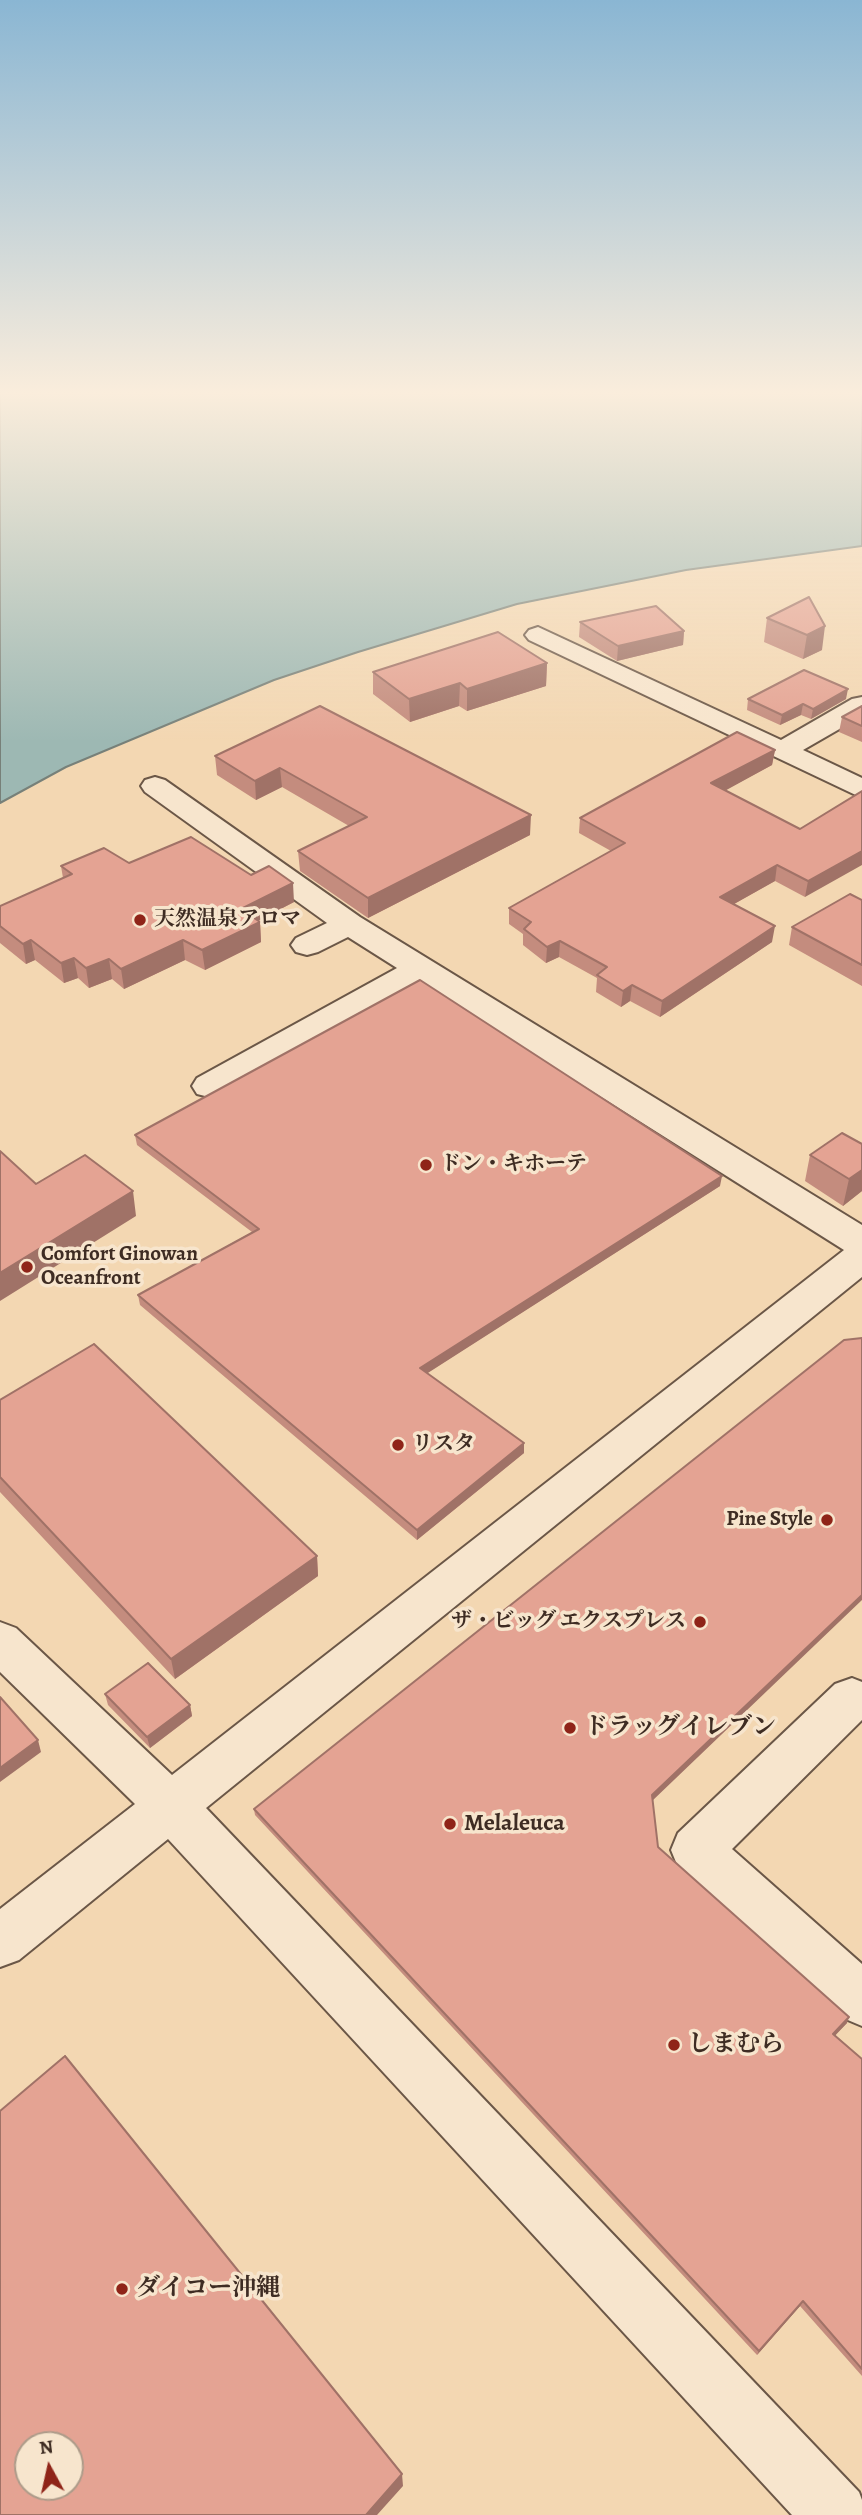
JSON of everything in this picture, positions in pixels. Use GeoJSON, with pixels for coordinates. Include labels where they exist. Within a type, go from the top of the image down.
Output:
{"type":"FeatureCollection","features":[{"type":"Feature","properties":{"kind":"street"},"geometry":{"type":"LineString","coordinates":[[538,635],[862,789]]}},
{"type":"Feature","properties":{"kind":"street"},"geometry":{"type":"LineString","coordinates":[[782,751],[862,705]]}},
{"type":"Feature","properties":{"kind":"street"},"geometry":{"type":"LineString","coordinates":[[155,786],[349,924],[862,1243]]}},
{"type":"Feature","properties":{"kind":"street"},"geometry":{"type":"LineString","coordinates":[[307,946],[349,924]]}},
{"type":"Feature","properties":{"kind":"street"},"geometry":{"type":"LineString","coordinates":[[209,1086],[419,969]]}},
{"type":"Feature","properties":{"kind":"street"},"geometry":{"type":"LineString","coordinates":[[0,1942],[862,1256]]}},
{"type":"Feature","properties":{"kind":"street"},"geometry":{"type":"LineString","coordinates":[[0,1642],[170,1805],[836,2515]]}},
{"type":"Feature","properties":{"kind":"street"},"geometry":{"type":"LineString","coordinates":[[859,1698],[696,1850],[862,1999]]}},
{"type":"Feature","properties":{"kind":"water"},"geometry":{"type":"Polygon","coordinates":[[[0,507],[862,507],[862,546],[686,570],[517,604],[274,680],[66,767],[0,803],[0,507]]]}},
{"type":"Feature","properties":{"kind":"building"},"geometry":{"type":"Polygon","coordinates":[[[809,597],[825,626],[807,635],[767,618],[809,597]]]}},
{"type":"Feature","properties":{"kind":"building"},"geometry":{"type":"Polygon","coordinates":[[[656,606],[684,631],[618,646],[580,622],[656,606]]]}},
{"type":"Feature","properties":{"kind":"building"},"geometry":{"type":"Polygon","coordinates":[[[498,632],[547,663],[467,689],[460,683],[409,699],[373,672],[498,632]]]}},
{"type":"Feature","properties":{"kind":"building"},"geometry":{"type":"Polygon","coordinates":[[[804,670],[848,689],[813,709],[803,704],[782,715],[748,699],[804,670]]]}},
{"type":"Feature","properties":{"kind":"building"},"geometry":{"type":"Polygon","coordinates":[[[320,706],[531,815],[368,898],[298,851],[367,817],[280,768],[255,781],[215,756],[320,706]]]}},
{"type":"Feature","properties":{"kind":"building"},"geometry":{"type":"Polygon","coordinates":[[[862,706],[862,726],[842,717],[862,706]]]}},
{"type":"Feature","properties":{"kind":"building"},"geometry":{"type":"Polygon","coordinates":[[[737,732],[775,750],[711,783],[800,829],[862,791],[862,851],[808,881],[777,865],[720,897],[775,926],[662,1001],[632,985],[623,991],[597,975],[607,967],[560,941],[547,947],[524,929],[531,922],[509,908],[625,843],[580,818],[737,732]]]}},
{"type":"Feature","properties":{"kind":"building","name":"天然温泉アロマ"},"geometry":{"type":"Polygon","coordinates":[[[191,837],[251,875],[269,866],[293,883],[241,909],[260,922],[202,950],[183,940],[121,969],[109,959],[86,968],[74,958],[61,963],[31,940],[23,944],[0,926],[0,906],[72,874],[61,866],[104,848],[129,863],[191,837]]]}},
{"type":"Feature","properties":{"kind":"building"},"geometry":{"type":"Polygon","coordinates":[[[850,894],[862,900],[862,965],[792,927],[850,894]]]}},
{"type":"Feature","properties":{"kind":"building","name":"ドン・キホーテ"},"geometry":{"type":"Polygon","coordinates":[[[420,980],[722,1176],[420,1368],[524,1443],[417,1530],[138,1295],[259,1229],[135,1135],[420,980]]]}},
{"type":"Feature","properties":{"kind":"building"},"geometry":{"type":"Polygon","coordinates":[[[842,1133],[862,1144],[862,1170],[849,1179],[810,1155],[842,1133]]]}},
{"type":"Feature","properties":{"kind":"building"},"geometry":{"type":"Polygon","coordinates":[[[0,1151],[36,1184],[85,1155],[133,1191],[0,1273],[0,1151]]]}},
{"type":"Feature","properties":{"kind":"building"},"geometry":{"type":"Polygon","coordinates":[[[862,1338],[862,1595],[652,1795],[658,1847],[849,2017],[833,2034],[862,2059],[862,2369],[803,2301],[759,2351],[254,1809],[844,1340],[862,1338]]]}},
{"type":"Feature","properties":{"kind":"building"},"geometry":{"type":"Polygon","coordinates":[[[94,1344],[317,1556],[171,1659],[0,1477],[0,1400],[94,1344]]]}},
{"type":"Feature","properties":{"kind":"building"},"geometry":{"type":"Polygon","coordinates":[[[148,1663],[190,1705],[147,1737],[105,1694],[148,1663]]]}},
{"type":"Feature","properties":{"kind":"building"},"geometry":{"type":"Polygon","coordinates":[[[0,1697],[38,1740],[0,1768],[0,1697]]]}},
{"type":"Feature","properties":{"kind":"building","name":"ダイコー沖縄"},"geometry":{"type":"Polygon","coordinates":[[[65,2056],[402,2474],[366,2515],[0,2515],[0,2111],[65,2056]]]}},
{"type":"Feature","properties":{"kind":"place","name":"天然温泉アロマ"},"geometry":{"type":"Point","coordinates":[140,920]}},
{"type":"Feature","properties":{"kind":"place","name":"ドン・キホーテ"},"geometry":{"type":"Point","coordinates":[426,1165]}},
{"type":"Feature","properties":{"kind":"place","name":"Comfort Ginowan Oceanfront"},"geometry":{"type":"Point","coordinates":[27,1267]}},
{"type":"Feature","properties":{"kind":"place","name":"リスタ"},"geometry":{"type":"Point","coordinates":[398,1445]}},
{"type":"Feature","properties":{"kind":"place","name":"Pine Style"},"geometry":{"type":"Point","coordinates":[827,1520]}},
{"type":"Feature","properties":{"kind":"place","name":"ザ・ビッグ エクスプレス"},"geometry":{"type":"Point","coordinates":[700,1622]}},
{"type":"Feature","properties":{"kind":"place","name":"ドラッグイレブン"},"geometry":{"type":"Point","coordinates":[570,1728]}},
{"type":"Feature","properties":{"kind":"place","name":"Melaleuca"},"geometry":{"type":"Point","coordinates":[450,1824]}},
{"type":"Feature","properties":{"kind":"place","name":"しまむら"},"geometry":{"type":"Point","coordinates":[674,2045]}},
{"type":"Feature","properties":{"kind":"place","name":"ダイコー沖縄"},"geometry":{"type":"Point","coordinates":[122,2289]}}]}
